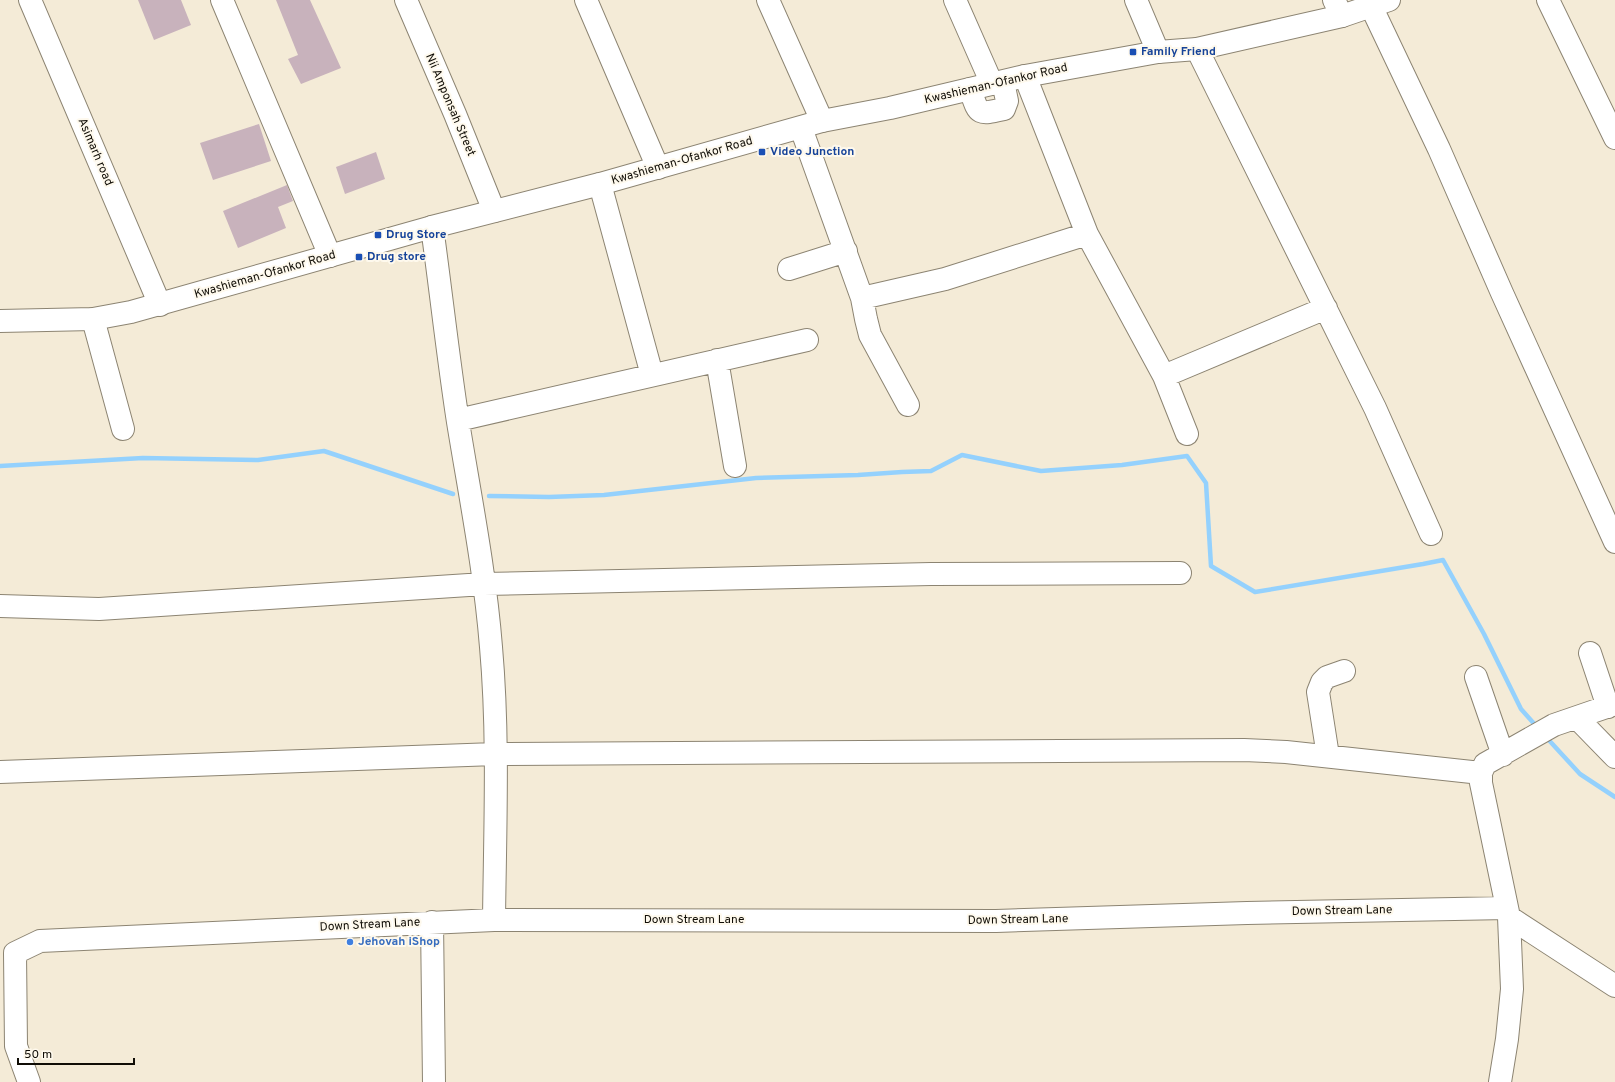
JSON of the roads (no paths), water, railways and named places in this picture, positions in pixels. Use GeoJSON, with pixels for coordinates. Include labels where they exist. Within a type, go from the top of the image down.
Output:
{"type":"FeatureCollection","features":[{"type":"Feature","properties":{"kind":"street","name":"Asimarh road"},"geometry":{"type":"LineString","coordinates":[[30,0],[160,305]]}},
{"type":"Feature","properties":{"kind":"street"},"geometry":{"type":"LineString","coordinates":[[222,0],[330,256]]}},
{"type":"Feature","properties":{"kind":"street","name":"Nii Amponsah Street"},"geometry":{"type":"LineString","coordinates":[[406,0],[452,107],[494,211]]}},
{"type":"Feature","properties":{"kind":"street"},"geometry":{"type":"LineString","coordinates":[[586,0],[658,168]]}},
{"type":"Feature","properties":{"kind":"street"},"geometry":{"type":"LineString","coordinates":[[768,0],[822,122]]}},
{"type":"Feature","properties":{"kind":"street"},"geometry":{"type":"LineString","coordinates":[[955,0],[998,83]]}},
{"type":"Feature","properties":{"kind":"street"},"geometry":{"type":"LineString","coordinates":[[1136,0],[1158,52]]}},
{"type":"Feature","properties":{"kind":"street"},"geometry":{"type":"LineString","coordinates":[[1548,0],[1615,138]]}},
{"type":"Feature","properties":{"kind":"street","name":"Kwashieman-Ofankor Road"},"geometry":{"type":"LineString","coordinates":[[0,321],[93,319],[131,312],[432,227],[600,184],[822,122],[1026,76],[1158,52],[1197,49],[1338,8],[1380,3]]}},
{"type":"Feature","properties":{"kind":"street"},"geometry":{"type":"LineString","coordinates":[[1380,3],[1439,149],[1502,293],[1615,542]]}},
{"type":"Feature","properties":{"kind":"street"},"geometry":{"type":"LineString","coordinates":[[1197,49],[1375,408],[1431,534]]}},
{"type":"Feature","properties":{"kind":"street"},"geometry":{"type":"LineString","coordinates":[[1026,76],[1087,234],[1164,376],[1187,434]]}},
{"type":"Feature","properties":{"kind":"street"},"geometry":{"type":"LineString","coordinates":[[801,128],[862,298],[870,335],[908,405]]}},
{"type":"Feature","properties":{"kind":"street"},"geometry":{"type":"LineString","coordinates":[[600,184],[652,375]]}},
{"type":"Feature","properties":{"kind":"street"},"geometry":{"type":"LineString","coordinates":[[432,227],[458,420],[484,584],[491,646],[495,754],[494,920]]}},
{"type":"Feature","properties":{"kind":"street"},"geometry":{"type":"LineString","coordinates":[[862,298],[945,279],[1087,234]]}},
{"type":"Feature","properties":{"kind":"street"},"geometry":{"type":"LineString","coordinates":[[789,268],[846,251]]}},
{"type":"Feature","properties":{"kind":"street"},"geometry":{"type":"LineString","coordinates":[[1164,376],[1326,308]]}},
{"type":"Feature","properties":{"kind":"street"},"geometry":{"type":"LineString","coordinates":[[93,319],[123,430]]}},
{"type":"Feature","properties":{"kind":"street"},"geometry":{"type":"LineString","coordinates":[[458,420],[807,340]]}},
{"type":"Feature","properties":{"kind":"street"},"geometry":{"type":"LineString","coordinates":[[717,360],[735,466]]}},
{"type":"Feature","properties":{"kind":"street"},"geometry":{"type":"LineString","coordinates":[[0,606],[99,609],[484,584],[931,574],[1180,573]]}},
{"type":"Feature","properties":{"kind":"street"},"geometry":{"type":"LineString","coordinates":[[1500,1082],[1507,1039],[1512,989],[1508,912],[1481,783],[1481,773],[1485,764],[1554,726],[1612,705],[1590,653]]}},
{"type":"Feature","properties":{"kind":"street"},"geometry":{"type":"LineString","coordinates":[[1328,756],[1318,692],[1322,682],[1327,677],[1344,671]]}},
{"type":"Feature","properties":{"kind":"street"},"geometry":{"type":"LineString","coordinates":[[1476,677],[1503,755]]}},
{"type":"Feature","properties":{"kind":"street"},"geometry":{"type":"LineString","coordinates":[[1577,718],[1615,757]]}},
{"type":"Feature","properties":{"kind":"street"},"geometry":{"type":"LineString","coordinates":[[0,772],[495,754],[1244,750],[1328,756],[1481,773]]}},
{"type":"Feature","properties":{"kind":"street"},"geometry":{"type":"LineString","coordinates":[[1508,912],[1615,986]]}},
{"type":"Feature","properties":{"kind":"street","name":"Down Stream Lane"},"geometry":{"type":"LineString","coordinates":[[29,1082],[16,1046],[8,966],[15,953],[40,942],[494,920],[996,921],[1247,913],[1508,912]]}},
{"type":"Feature","properties":{"kind":"street"},"geometry":{"type":"LineString","coordinates":[[432,922],[434,1082]]}},
{"type":"Feature","properties":{"kind":"waterway"},"geometry":{"type":"LineString","coordinates":[[0,466],[143,458],[258,460],[324,451],[453,494]]}},
{"type":"Feature","properties":{"kind":"waterway"},"geometry":{"type":"LineString","coordinates":[[489,496],[549,497],[604,495],[756,478],[931,471],[962,455],[1041,471],[1122,465],[1187,456],[1206,483],[1211,566],[1255,592],[1443,560],[1484,634],[1521,709],[1537,727]]}},
{"type":"Feature","properties":{"kind":"waterway"},"geometry":{"type":"LineString","coordinates":[[1546,737],[1580,774],[1615,797]]}},
{"type":"Feature","properties":{"kind":"place","name":"Family Friend"},"geometry":{"type":"Point","coordinates":[1133,52]}},
{"type":"Feature","properties":{"kind":"place","name":"Video Junction"},"geometry":{"type":"Point","coordinates":[762,152]}},
{"type":"Feature","properties":{"kind":"place","name":"Drug Store"},"geometry":{"type":"Point","coordinates":[378,235]}},
{"type":"Feature","properties":{"kind":"place","name":"Drug store"},"geometry":{"type":"Point","coordinates":[359,257]}},
{"type":"Feature","properties":{"kind":"place","name":"Jehovah iShop"},"geometry":{"type":"Point","coordinates":[350,942]}}]}
